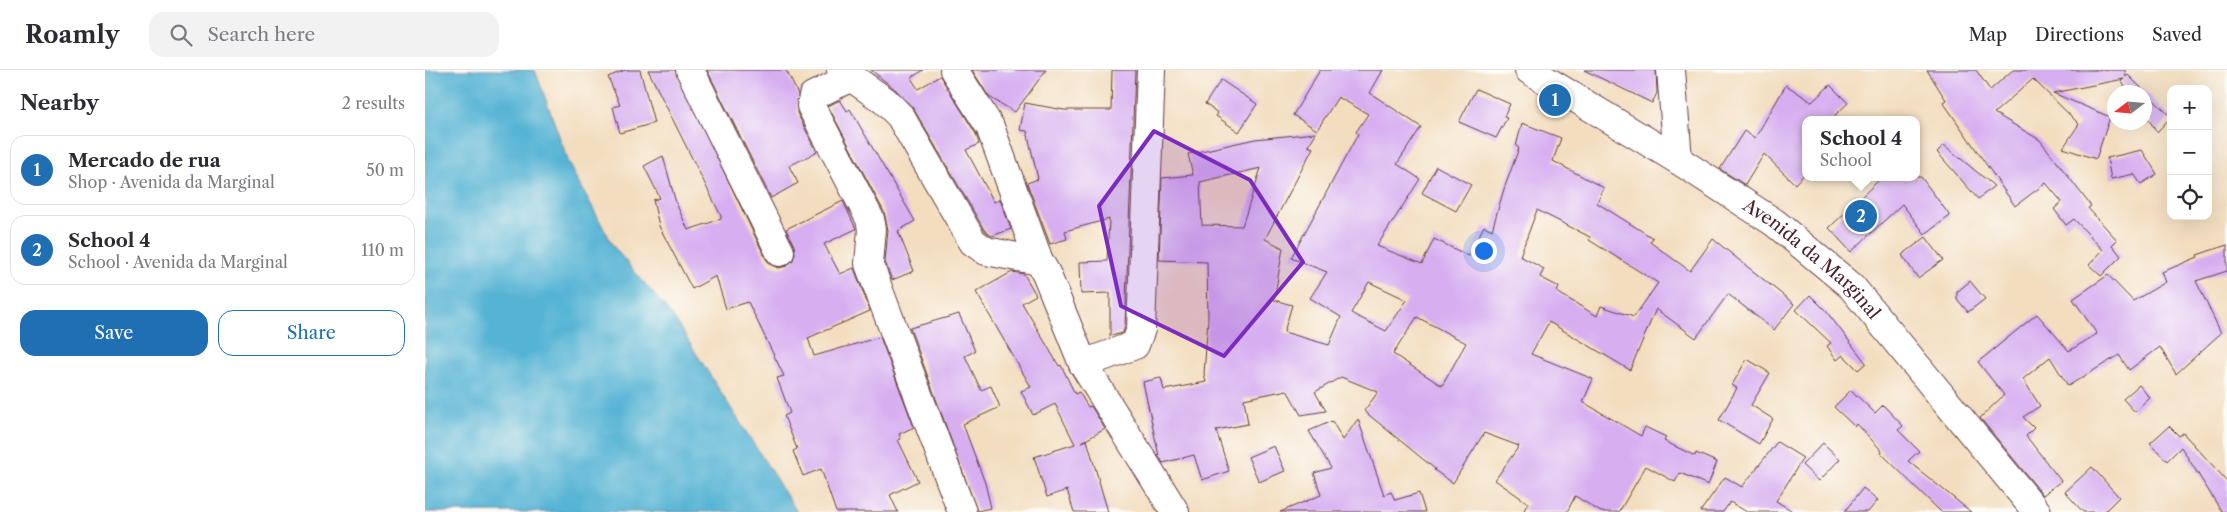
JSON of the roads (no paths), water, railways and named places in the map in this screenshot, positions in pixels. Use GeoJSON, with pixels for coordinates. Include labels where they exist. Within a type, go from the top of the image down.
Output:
{"type":"FeatureCollection","features":[{"type":"Feature","properties":{"kind":"street"},"geometry":{"type":"LineString","coordinates":[[690,70],[780,252]]}},
{"type":"Feature","properties":{"kind":"street"},"geometry":{"type":"LineString","coordinates":[[954,70],[990,127],[1039,262],[1046,273],[1083,364],[1175,512]]}},
{"type":"Feature","properties":{"kind":"street"},"geometry":{"type":"LineString","coordinates":[[1083,364],[1135,345],[1141,329],[1151,70]]}},
{"type":"Feature","properties":{"kind":"street","name":"Avenida da Marginal"},"geometry":{"type":"LineString","coordinates":[[1529,70],[1678,160],[1775,223],[1851,286],[2037,512]]}},
{"type":"Feature","properties":{"kind":"street"},"geometry":{"type":"LineString","coordinates":[[1671,70],[1678,160]]}},
{"type":"Feature","properties":{"kind":"street"},"geometry":{"type":"LineString","coordinates":[[962,512],[869,264],[872,228],[870,219],[811,106],[813,96],[846,74],[885,102],[899,116],[973,242],[986,251],[1039,262]]}},
{"type":"Feature","properties":{"kind":"water"},"geometry":{"type":"Polygon","coordinates":[[[425,70],[535,70],[569,163],[613,246],[673,317],[797,512],[425,512],[425,70]]]}},
{"type":"Feature","properties":{"kind":"place","name":"Mercado de rua"},"geometry":{"type":"Point","coordinates":[1555,100]}},
{"type":"Feature","properties":{"kind":"place","name":"School 4"},"geometry":{"type":"Point","coordinates":[1861,216]}}]}
